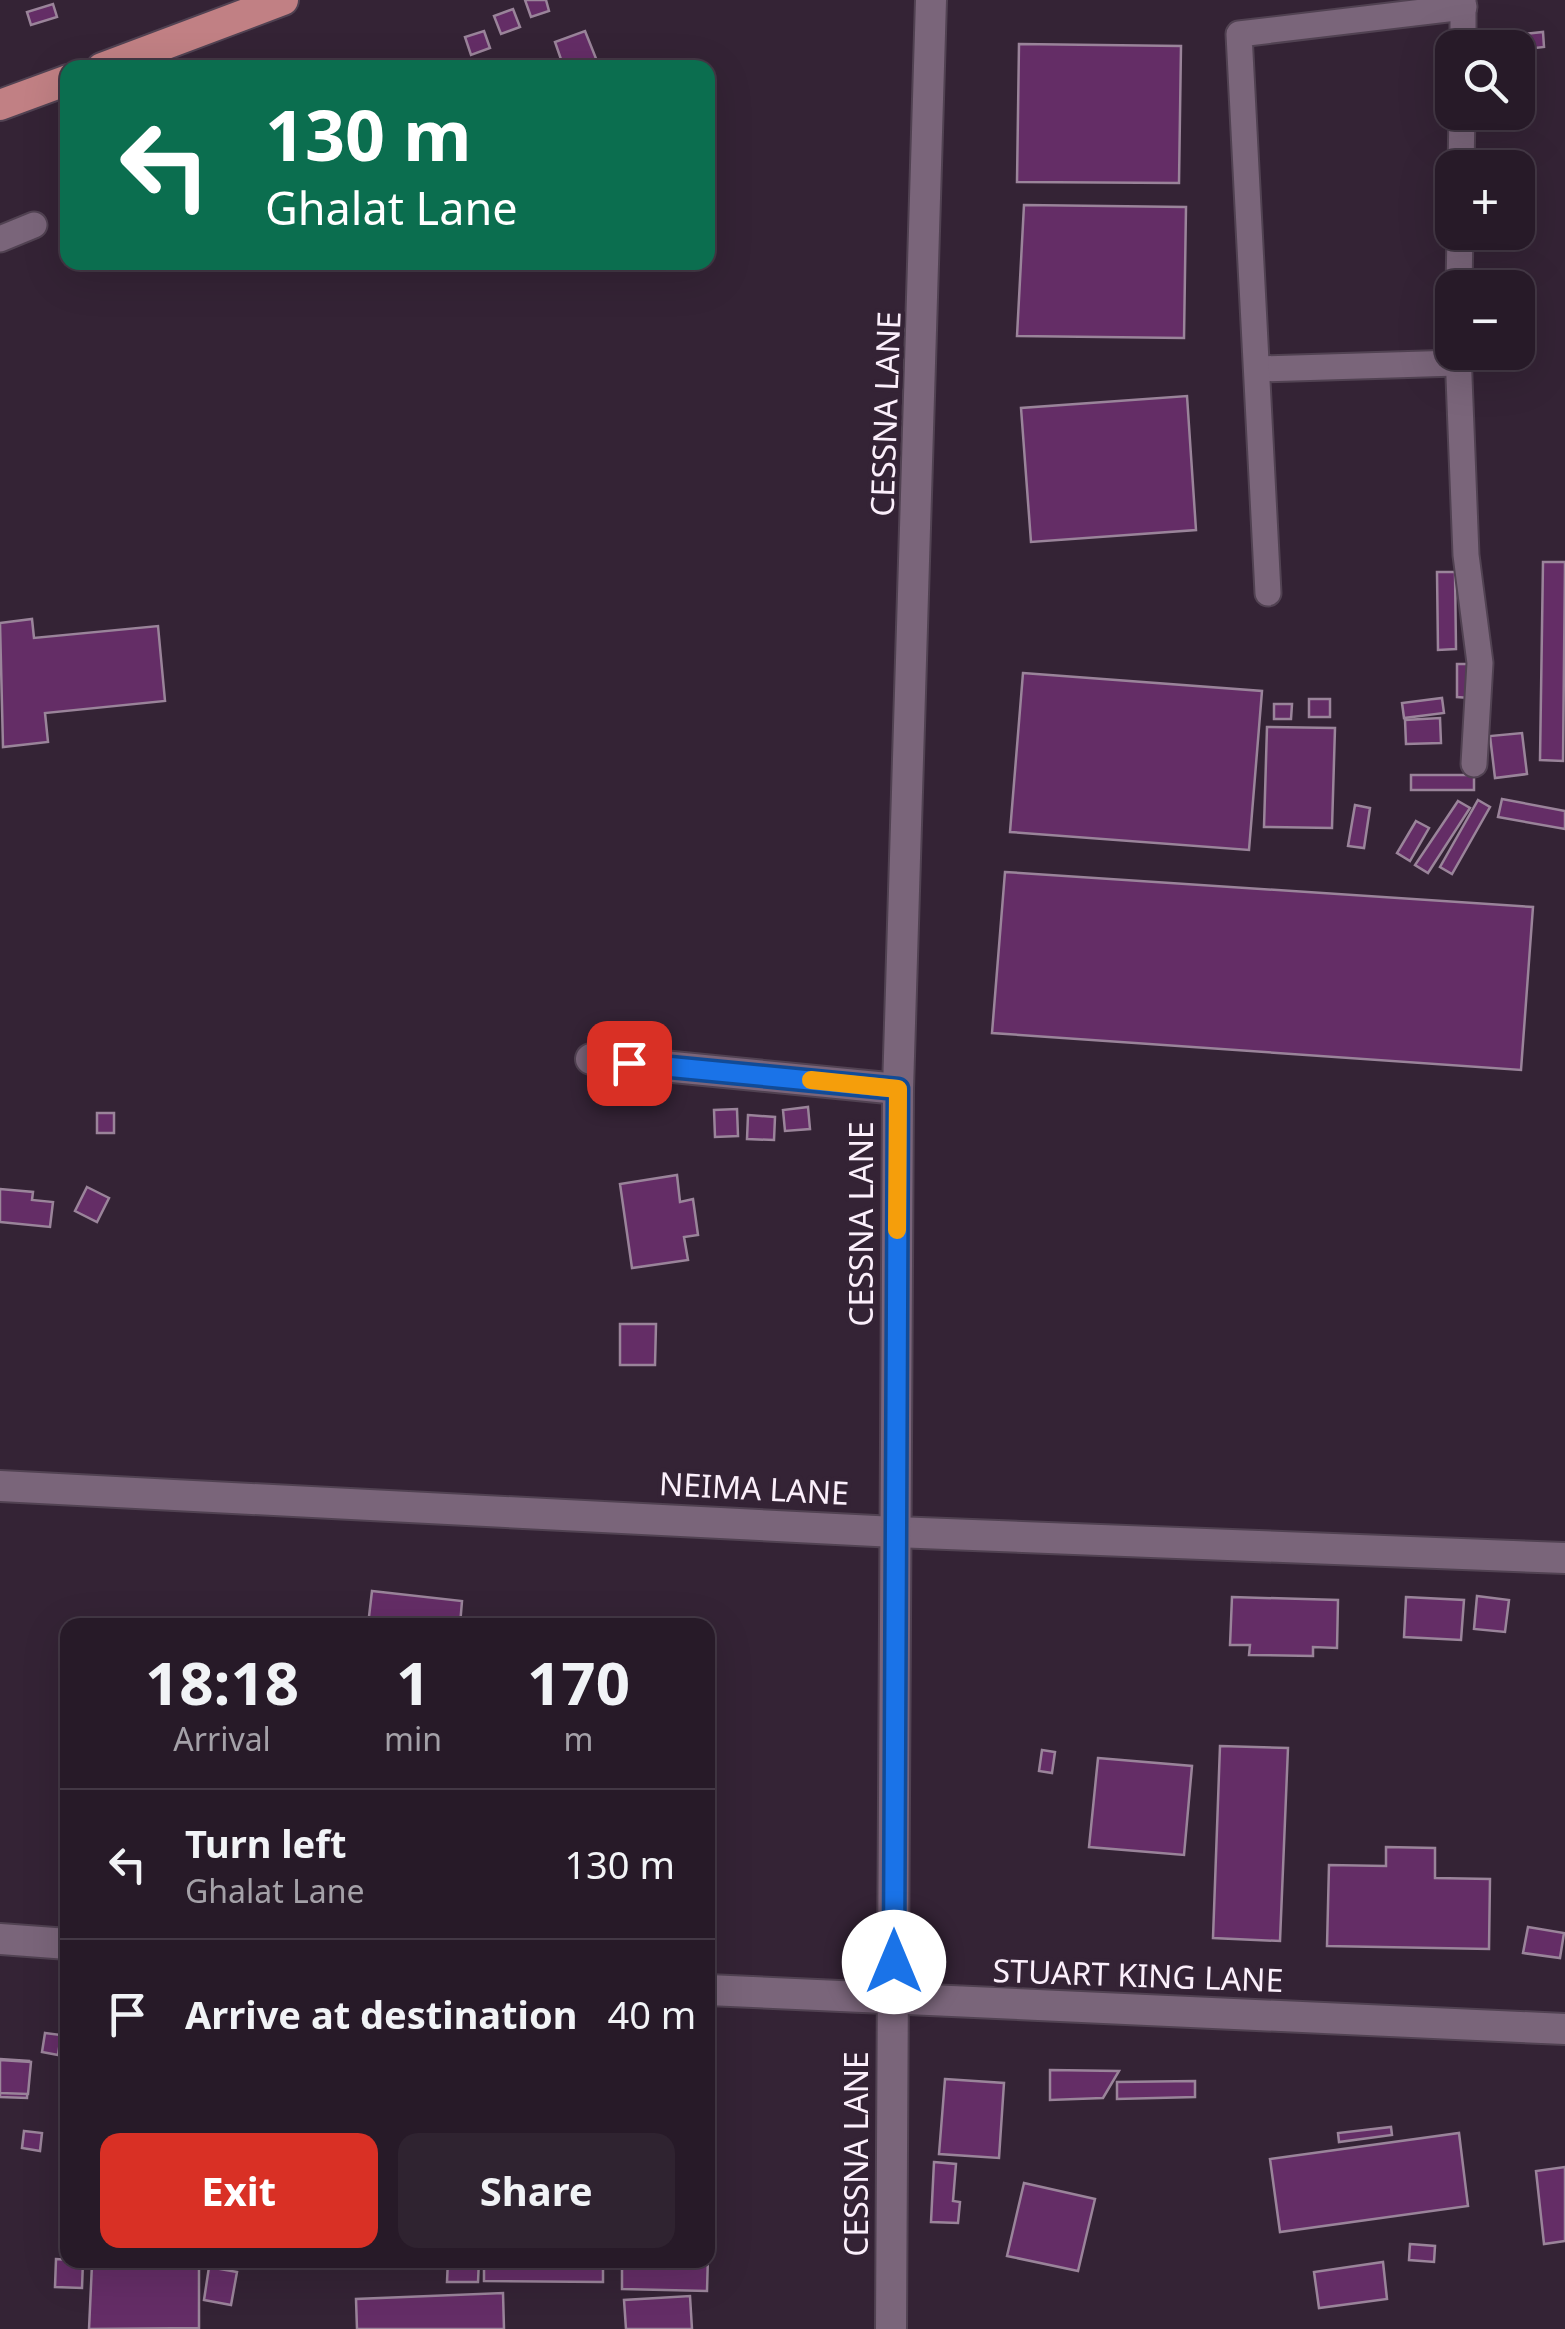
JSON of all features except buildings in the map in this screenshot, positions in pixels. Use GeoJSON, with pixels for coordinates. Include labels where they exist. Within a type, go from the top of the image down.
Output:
{"type":"FeatureCollection","features":[{"type":"Feature","properties":{"kind":"main road"},"geometry":{"type":"LineString","coordinates":[[123,60],[283,0]]}},
{"type":"Feature","properties":{"kind":"main road"},"geometry":{"type":"LineString","coordinates":[[0,105],[60,83]]}},
{"type":"Feature","properties":{"kind":"street","name":"CESSNA LANE"},"geometry":{"type":"LineString","coordinates":[[891,2329],[898,1089],[931,0]]}},
{"type":"Feature","properties":{"kind":"street"},"geometry":{"type":"LineString","coordinates":[[591,1059],[898,1089]]}},
{"type":"Feature","properties":{"kind":"street","name":"NEIMA LANE"},"geometry":{"type":"LineString","coordinates":[[0,1486],[895,1532],[1565,1558]]}},
{"type":"Feature","properties":{"kind":"street"},"geometry":{"type":"LineString","coordinates":[[0,1939],[60,1943]]}},
{"type":"Feature","properties":{"kind":"street","name":"STUART KING LANE"},"geometry":{"type":"LineString","coordinates":[[715,1990],[894,2002],[1565,2028]]}},
{"type":"Feature","properties":{"kind":"lane"},"geometry":{"type":"LineString","coordinates":[[1268,594],[1239,34],[1463,4],[1463,30]]}},
{"type":"Feature","properties":{"kind":"lane"},"geometry":{"type":"LineString","coordinates":[[0,239],[34,225]]}},
{"type":"Feature","properties":{"kind":"lane"},"geometry":{"type":"LineString","coordinates":[[1258,369],[1435,359]]}},
{"type":"Feature","properties":{"kind":"lane"},"geometry":{"type":"LineString","coordinates":[[1458,370],[1466,555],[1480,663],[1474,764]]}},
{"type":"Feature","properties":{"kind":"slow traffic"},"geometry":{"type":"LineString","coordinates":[[811,1080],[898,1089],[897,1230]]}},
{"type":"Feature","properties":{"kind":"route"},"geometry":{"type":"LineString","coordinates":[[629,1063],[898,1089],[894,1962]]}}]}
